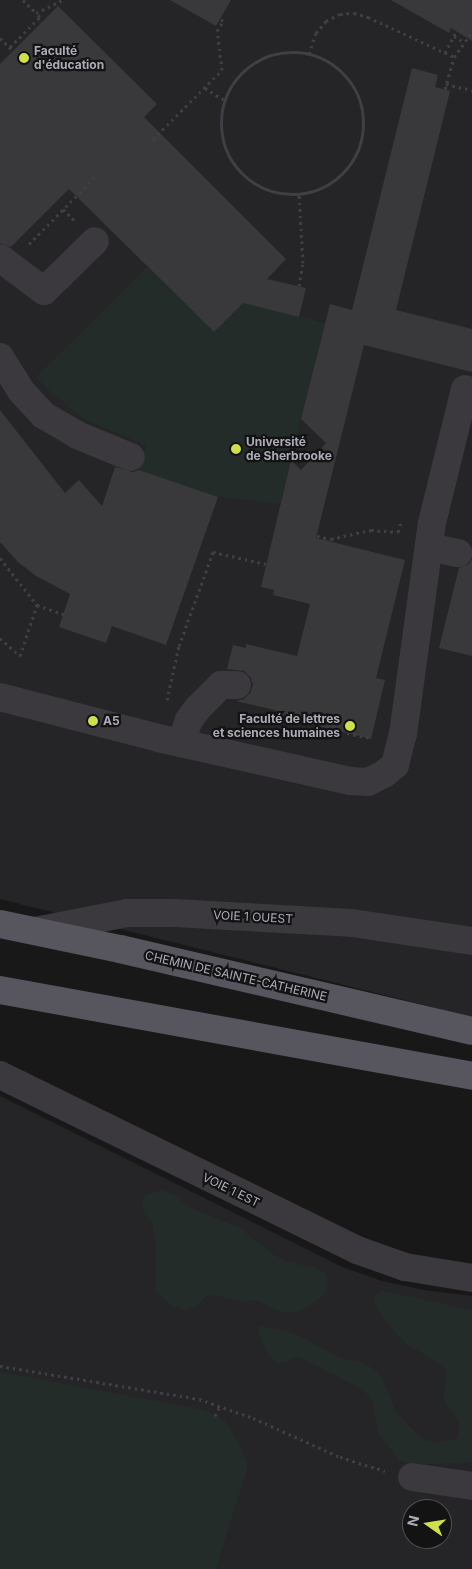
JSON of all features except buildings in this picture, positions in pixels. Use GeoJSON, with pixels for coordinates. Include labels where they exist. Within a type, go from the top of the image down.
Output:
{"type":"FeatureCollection","features":[{"type":"Feature","properties":{"kind":"main road","name":"CHEMIN DE SAINTE-CATHERINE"},"geometry":{"type":"LineString","coordinates":[[0,924],[35,930],[472,1031]]}},
{"type":"Feature","properties":{"kind":"main road"},"geometry":{"type":"LineString","coordinates":[[0,990],[472,1076]]}},
{"type":"Feature","properties":{"kind":"lane"},"geometry":{"type":"LineString","coordinates":[[4,261],[44,291],[94,241]]}},
{"type":"Feature","properties":{"kind":"lane"},"geometry":{"type":"LineString","coordinates":[[0,357],[21,391],[43,415],[77,435],[131,457]]}},
{"type":"Feature","properties":{"kind":"lane"},"geometry":{"type":"LineString","coordinates":[[0,697],[181,743],[350,781],[368,782],[384,774],[395,765],[403,734],[429,548],[439,492],[465,389]]}},
{"type":"Feature","properties":{"kind":"lane"},"geometry":{"type":"LineString","coordinates":[[429,548],[458,553]]}},
{"type":"Feature","properties":{"kind":"lane"},"geometry":{"type":"LineString","coordinates":[[181,743],[189,720],[197,709],[221,686],[237,685]]}},
{"type":"Feature","properties":{"kind":"lane","name":"VOIE 1 OUEST"},"geometry":{"type":"LineString","coordinates":[[35,930],[126,913],[166,913],[337,922],[397,928],[472,941]]}},
{"type":"Feature","properties":{"kind":"lane","name":"VOIE 1 EST"},"geometry":{"type":"LineString","coordinates":[[0,1075],[357,1250],[405,1267],[472,1278]]}},
{"type":"Feature","properties":{"kind":"lane"},"geometry":{"type":"LineString","coordinates":[[412,1477],[472,1486]]}},
{"type":"Feature","properties":{"kind":"path"},"geometry":{"type":"LineString","coordinates":[[10,47],[40,17],[23,0]]}},
{"type":"Feature","properties":{"kind":"path"},"geometry":{"type":"LineString","coordinates":[[36,13],[63,0]]}},
{"type":"Feature","properties":{"kind":"path"},"geometry":{"type":"LineString","coordinates":[[309,54],[316,33],[326,21],[340,14],[354,12],[454,57]]}},
{"type":"Feature","properties":{"kind":"path"},"geometry":{"type":"LineString","coordinates":[[156,141],[153,139],[222,70],[217,30],[223,21],[220,19]]}},
{"type":"Feature","properties":{"kind":"path"},"geometry":{"type":"LineString","coordinates":[[445,53],[456,32]]}},
{"type":"Feature","properties":{"kind":"path"},"geometry":{"type":"LineString","coordinates":[[445,89],[454,57],[472,32]]}},
{"type":"Feature","properties":{"kind":"path"},"geometry":{"type":"LineString","coordinates":[[454,36],[465,43]]}},
{"type":"Feature","properties":{"kind":"path"},"geometry":{"type":"LineString","coordinates":[[0,38],[13,51]]}},
{"type":"Feature","properties":{"kind":"path"},"geometry":{"type":"LineString","coordinates":[[279,53],[309,54],[328,62],[345,75],[351,83],[360,102],[362,133],[351,162],[337,178],[319,188],[299,193],[278,192],[259,185],[236,165],[223,137],[222,117],[226,101],[237,79],[260,60],[279,53]]}},
{"type":"Feature","properties":{"kind":"path"},"geometry":{"type":"LineString","coordinates":[[446,84],[472,90]]}},
{"type":"Feature","properties":{"kind":"path"},"geometry":{"type":"LineString","coordinates":[[205,88],[226,101]]}},
{"type":"Feature","properties":{"kind":"path"},"geometry":{"type":"LineString","coordinates":[[4,261],[95,177]]}},
{"type":"Feature","properties":{"kind":"path"},"geometry":{"type":"LineString","coordinates":[[299,193],[303,263],[299,286]]}},
{"type":"Feature","properties":{"kind":"path"},"geometry":{"type":"LineString","coordinates":[[317,536],[332,539],[371,530],[398,532],[402,518]]}},
{"type":"Feature","properties":{"kind":"path"},"geometry":{"type":"LineString","coordinates":[[168,695],[179,646],[213,552],[266,564]]}},
{"type":"Feature","properties":{"kind":"path"},"geometry":{"type":"LineString","coordinates":[[0,558],[37,605],[64,614]]}},
{"type":"Feature","properties":{"kind":"path"},"geometry":{"type":"LineString","coordinates":[[0,638],[20,656],[37,605]]}},
{"type":"Feature","properties":{"kind":"path"},"geometry":{"type":"LineString","coordinates":[[347,733],[371,739],[373,731]]}},
{"type":"Feature","properties":{"kind":"path"},"geometry":{"type":"LineString","coordinates":[[0,1366],[199,1399],[220,1406],[340,1457],[412,1477]]}},
{"type":"Feature","properties":{"kind":"path"},"geometry":{"type":"LineString","coordinates":[[215,1416],[220,1406]]}},
{"type":"Feature","properties":{"kind":"shaded area","name":"Université de Sherbrooke"},"geometry":{"type":"Polygon","coordinates":[[[0,0],[472,0],[472,1017],[0,899],[0,0]]]}},
{"type":"Feature","properties":{"kind":"shaded area"},"geometry":{"type":"Polygon","coordinates":[[[147,267],[214,332],[243,303],[325,323],[280,504],[206,495],[206,493],[138,470],[146,446],[84,419],[56,397],[36,377],[147,267]]]}},
{"type":"Feature","properties":{"kind":"shaded area"},"geometry":{"type":"Polygon","coordinates":[[[0,1096],[342,1267],[382,1281],[424,1290],[472,1296],[472,1569],[0,1569],[0,1096]]]}},
{"type":"Feature","properties":{"kind":"shaded area"},"geometry":{"type":"Polygon","coordinates":[[[161,1190],[175,1195],[189,1207],[240,1228],[274,1255],[289,1262],[316,1268],[327,1275],[328,1288],[320,1299],[299,1312],[282,1312],[256,1300],[243,1302],[208,1294],[198,1305],[185,1310],[171,1305],[156,1292],[156,1243],[152,1224],[144,1213],[142,1202],[145,1196],[161,1190]]]}},
{"type":"Feature","properties":{"kind":"shaded area"},"geometry":{"type":"Polygon","coordinates":[[[381,1291],[472,1310],[472,1462],[416,1465],[399,1461],[378,1432],[372,1400],[362,1389],[298,1356],[287,1362],[276,1363],[269,1356],[258,1329],[261,1326],[294,1333],[341,1358],[364,1363],[377,1371],[383,1379],[396,1412],[418,1435],[426,1441],[437,1443],[458,1438],[459,1422],[443,1399],[447,1371],[440,1364],[408,1345],[392,1329],[375,1305],[374,1295],[381,1291]]]}},
{"type":"Feature","properties":{"kind":"shaded area"},"geometry":{"type":"Polygon","coordinates":[[[0,1372],[204,1410],[225,1421],[241,1446],[248,1466],[216,1569],[0,1569],[0,1372]]]}},
{"type":"Feature","properties":{"kind":"place","name":"Faculté d'éducation"},"geometry":{"type":"Point","coordinates":[24,58]}},
{"type":"Feature","properties":{"kind":"place","name":"Université de Sherbrooke"},"geometry":{"type":"Point","coordinates":[236,449]}},
{"type":"Feature","properties":{"kind":"place","name":"A5"},"geometry":{"type":"Point","coordinates":[93,721]}},
{"type":"Feature","properties":{"kind":"place","name":"Faculté de lettres et sciences humaines"},"geometry":{"type":"Point","coordinates":[350,726]}}]}
